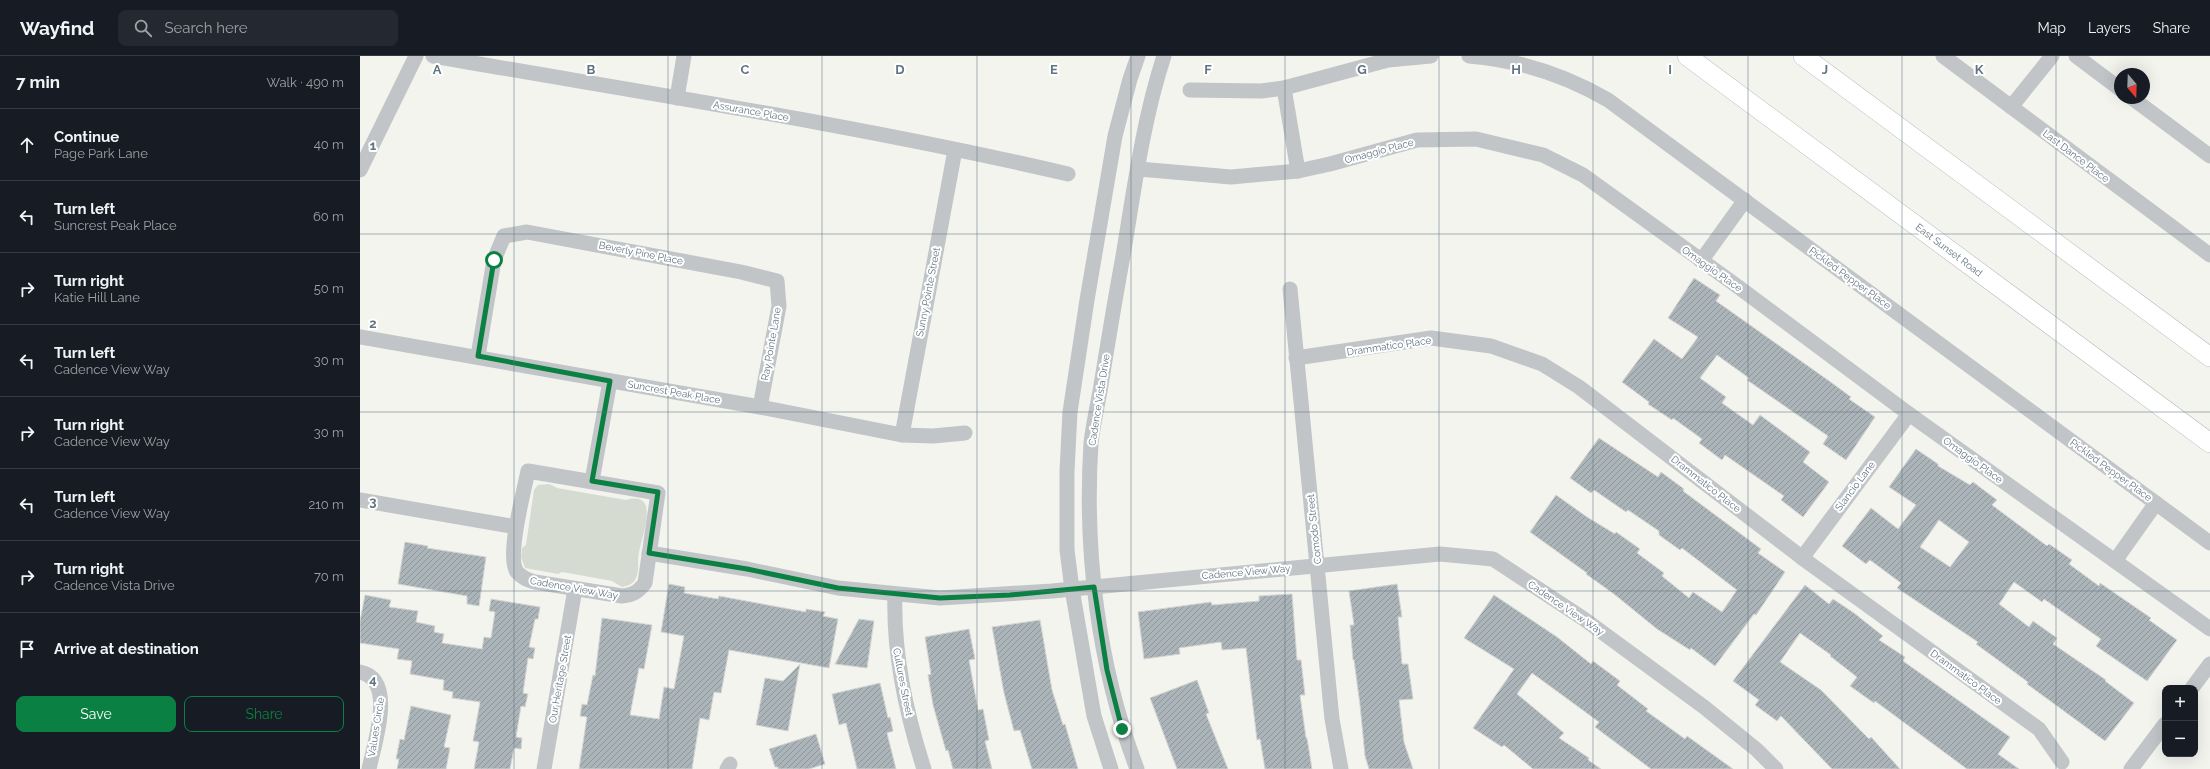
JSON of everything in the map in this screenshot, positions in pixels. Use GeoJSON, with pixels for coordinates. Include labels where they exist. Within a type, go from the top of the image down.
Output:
{"type":"FeatureCollection","features":[{"type":"Feature","properties":{"kind":"main road","name":"East Sunset Road"},"geometry":{"type":"LineString","coordinates":[[1687,56],[2210,443]]}},
{"type":"Feature","properties":{"kind":"main road"},"geometry":{"type":"LineString","coordinates":[[1803,56],[2210,357]]}},
{"type":"Feature","properties":{"kind":"street"},"geometry":{"type":"LineString","coordinates":[[360,170],[416,56]]}},
{"type":"Feature","properties":{"kind":"street","name":"Assurance Place"},"geometry":{"type":"LineString","coordinates":[[433,56],[802,120],[1068,174]]}},
{"type":"Feature","properties":{"kind":"street"},"geometry":{"type":"LineString","coordinates":[[677,98],[684,56]]}},
{"type":"Feature","properties":{"kind":"street"},"geometry":{"type":"LineString","coordinates":[[1111,769],[1094,716],[1072,589],[1067,550],[1066,510],[1070,412],[1115,136],[1128,86],[1138,56]]}},
{"type":"Feature","properties":{"kind":"street","name":"Cadence Vista Drive"},"geometry":{"type":"LineString","coordinates":[[1137,769],[1122,729],[1109,677],[1094,587],[1090,515],[1091,442],[1139,169],[1153,97],[1164,56]]}},
{"type":"Feature","properties":{"kind":"street"},"geometry":{"type":"LineString","coordinates":[[1190,90],[1261,91],[1284,88],[1388,60],[1431,56]]}},
{"type":"Feature","properties":{"kind":"street","name":"Pickled Pepper Place"},"geometry":{"type":"LineString","coordinates":[[1469,56],[1522,64],[1584,86],[1608,100],[2210,544]]}},
{"type":"Feature","properties":{"kind":"street","name":"Last Dance Place"},"geometry":{"type":"LineString","coordinates":[[1943,56],[2210,255]]}},
{"type":"Feature","properties":{"kind":"street"},"geometry":{"type":"LineString","coordinates":[[2011,107],[2052,56]]}},
{"type":"Feature","properties":{"kind":"street"},"geometry":{"type":"LineString","coordinates":[[2076,56],[2114,84]]}},
{"type":"Feature","properties":{"kind":"street"},"geometry":{"type":"LineString","coordinates":[[1284,88],[1298,171]]}},
{"type":"Feature","properties":{"kind":"street"},"geometry":{"type":"LineString","coordinates":[[2140,104],[2210,156]]}},
{"type":"Feature","properties":{"kind":"street","name":"Omaggio Place"},"geometry":{"type":"LineString","coordinates":[[1139,169],[1231,177],[1298,171],[1417,140],[1476,139],[1543,155],[1583,175],[1909,414],[2210,629]]}},
{"type":"Feature","properties":{"kind":"street","name":"Sunny Pointe Street"},"geometry":{"type":"LineString","coordinates":[[902,435],[955,150]]}},
{"type":"Feature","properties":{"kind":"street"},"geometry":{"type":"LineString","coordinates":[[1701,261],[1745,200]]}},
{"type":"Feature","properties":{"kind":"street","name":"Beverly Pine Place"},"geometry":{"type":"LineString","coordinates":[[478,356],[494,260],[504,236],[527,232],[742,272],[777,280]]}},
{"type":"Feature","properties":{"kind":"street","name":"Ray Pointe Lane"},"geometry":{"type":"LineString","coordinates":[[760,407],[779,306],[777,280]]}},
{"type":"Feature","properties":{"kind":"street","name":"Comodo Street"},"geometry":{"type":"LineString","coordinates":[[1290,289],[1332,719],[1341,769]]}},
{"type":"Feature","properties":{"kind":"street","name":"Suncrest Peak Place"},"geometry":{"type":"LineString","coordinates":[[360,337],[478,356],[760,407],[902,435],[934,436],[965,433]]}},
{"type":"Feature","properties":{"kind":"street","name":"Drammatico Place"},"geometry":{"type":"LineString","coordinates":[[1296,358],[1431,338],[1490,346],[1542,364],[1579,387],[1802,558],[2039,729],[2062,762]]}},
{"type":"Feature","properties":{"kind":"street"},"geometry":{"type":"LineString","coordinates":[[592,481],[610,381]]}},
{"type":"Feature","properties":{"kind":"street","name":"Slancio Lane"},"geometry":{"type":"LineString","coordinates":[[1802,558],[1909,414]]}},
{"type":"Feature","properties":{"kind":"street","name":"Cadence View Way"},"geometry":{"type":"LineString","coordinates":[[528,471],[592,481],[658,492],[645,583],[639,590],[631,595],[622,596],[523,578],[516,571],[513,562],[516,527],[528,471]]}},
{"type":"Feature","properties":{"kind":"street"},"geometry":{"type":"LineString","coordinates":[[360,500],[516,527]]}},
{"type":"Feature","properties":{"kind":"street"},"geometry":{"type":"LineString","coordinates":[[2115,561],[2156,503]]}},
{"type":"Feature","properties":{"kind":"street","name":"Cadence View Way"},"geometry":{"type":"LineString","coordinates":[[649,553],[747,569],[838,588],[940,598],[1010,595],[1440,554],[1493,559],[1584,619],[1704,707],[1757,750],[1776,769]]}},
{"type":"Feature","properties":{"kind":"street","name":"Our Heritage Street"},"geometry":{"type":"LineString","coordinates":[[544,769],[575,588]]}},
{"type":"Feature","properties":{"kind":"street","name":"Cultures Street"},"geometry":{"type":"LineString","coordinates":[[894,594],[896,649],[917,748],[924,769]]}},
{"type":"Feature","properties":{"kind":"street"},"geometry":{"type":"LineString","coordinates":[[2194,685],[2210,664]]}},
{"type":"Feature","properties":{"kind":"street","name":"Values Circle"},"geometry":{"type":"LineString","coordinates":[[360,672],[375,680],[381,690],[382,702],[369,769]]}},
{"type":"Feature","properties":{"kind":"street"},"geometry":{"type":"LineString","coordinates":[[2131,769],[2162,728]]}},
{"type":"Feature","properties":{"kind":"shaded area"},"geometry":{"type":"Polygon","coordinates":[[[549,484],[557,488],[626,500],[637,499],[643,502],[646,508],[647,516],[639,552],[637,577],[633,583],[622,587],[612,581],[562,572],[558,574],[525,568],[521,557],[522,548],[526,545],[534,490],[538,485],[549,484]]]}},
{"type":"Feature","properties":{"kind":"building"},"geometry":{"type":"Polygon","coordinates":[[[1694,278],[1720,295],[1716,301],[1832,383],[1851,397],[1849,399],[1875,417],[1846,460],[1823,444],[1828,436],[1747,380],[1749,378],[1717,355],[1700,378],[1726,397],[1722,403],[1753,425],[1760,415],[1810,452],[1803,462],[1829,482],[1803,517],[1781,500],[1784,496],[1725,455],[1722,460],[1699,443],[1702,439],[1673,418],[1672,420],[1648,404],[1649,402],[1622,382],[1654,339],[1682,359],[1698,337],[1668,318],[1694,278]]]}},
{"type":"Feature","properties":{"kind":"building"},"geometry":{"type":"Polygon","coordinates":[[[1599,438],[1658,477],[1661,472],[1684,489],[1683,491],[1761,549],[1758,553],[1785,572],[1756,615],[1754,614],[1715,666],[1691,648],[1690,650],[1657,629],[1614,594],[1586,574],[1587,573],[1530,532],[1556,495],[1587,517],[1615,534],[1616,532],[1640,549],[1637,553],[1664,573],[1662,576],[1689,598],[1693,592],[1722,612],[1737,590],[1682,548],[1680,550],[1659,535],[1659,531],[1628,510],[1626,512],[1594,490],[1591,493],[1570,478],[1599,438]]]}},
{"type":"Feature","properties":{"kind":"building"},"geometry":{"type":"Polygon","coordinates":[[[1916,449],[1938,464],[1938,466],[1970,485],[1973,482],[1997,500],[1992,505],[2047,546],[2049,544],[2072,560],[2069,564],[2099,586],[2100,583],[2151,618],[2149,620],[2177,640],[2147,681],[2096,646],[2101,639],[2044,599],[2042,602],[2014,582],[1999,604],[2029,627],[2033,621],[2057,638],[2053,644],[2106,680],[2105,681],[2134,703],[2105,741],[2027,684],[2028,682],[1976,644],[1978,642],[1897,588],[1901,583],[1870,560],[1866,564],[1842,546],[1871,508],[1898,529],[1916,505],[1889,487],[1916,449]],[[1939,520],[1920,547],[1950,567],[1969,542],[1939,520]]]}},
{"type":"Feature","properties":{"kind":"building"},"geometry":{"type":"Polygon","coordinates":[[[405,542],[428,546],[427,548],[486,557],[479,606],[467,604],[467,596],[398,584],[405,542]]]}},
{"type":"Feature","properties":{"kind":"building"},"geometry":{"type":"Polygon","coordinates":[[[669,584],[685,587],[684,593],[718,599],[719,596],[806,612],[806,609],[825,612],[823,616],[838,619],[829,668],[729,650],[721,693],[714,692],[709,720],[700,718],[692,769],[579,769],[587,717],[580,716],[582,704],[587,705],[593,675],[595,676],[602,618],[652,625],[644,669],[639,668],[630,715],[659,719],[664,687],[674,689],[684,636],[661,632],[669,584]]]}},
{"type":"Feature","properties":{"kind":"building"},"geometry":{"type":"Polygon","coordinates":[[[1397,584],[1402,617],[1398,617],[1402,664],[1408,664],[1413,699],[1399,700],[1404,742],[1413,769],[1369,769],[1365,756],[1360,705],[1353,660],[1350,625],[1354,625],[1349,591],[1397,584]]]}},
{"type":"Feature","properties":{"kind":"building"},"geometry":{"type":"Polygon","coordinates":[[[1805,585],[1829,604],[1833,599],[1854,613],[1883,636],[1879,640],[1905,657],[1903,661],[2010,737],[1998,754],[2019,769],[1967,769],[1875,701],[1874,703],[1850,686],[1857,677],[1830,656],[1831,655],[1800,633],[1780,662],[1821,690],[1869,739],[1871,737],[1900,769],[1832,769],[1781,716],[1777,721],[1755,705],[1759,700],[1733,681],[1805,585]]]}},
{"type":"Feature","properties":{"kind":"building"},"geometry":{"type":"Polygon","coordinates":[[[1292,594],[1297,660],[1301,660],[1305,695],[1300,695],[1312,769],[1265,769],[1260,739],[1257,740],[1246,648],[1222,650],[1221,642],[1179,648],[1180,654],[1144,659],[1138,612],[1211,602],[1212,605],[1259,601],[1259,596],[1292,594]]]}},
{"type":"Feature","properties":{"kind":"building"},"geometry":{"type":"Polygon","coordinates":[[[365,595],[391,600],[389,607],[418,611],[416,622],[435,626],[434,632],[444,634],[442,643],[482,649],[484,637],[491,638],[495,612],[489,611],[491,599],[540,607],[538,619],[535,619],[529,647],[535,648],[533,659],[528,658],[523,693],[528,694],[525,707],[521,706],[516,737],[522,738],[521,749],[514,748],[510,769],[474,769],[479,742],[473,741],[480,702],[452,698],[453,692],[443,690],[444,680],[410,674],[412,661],[397,659],[399,649],[360,643],[360,621],[365,595]]]}},
{"type":"Feature","properties":{"kind":"building"},"geometry":{"type":"Polygon","coordinates":[[[1494,595],[1557,637],[1591,664],[1593,661],[1620,681],[1617,685],[1648,709],[1646,711],[1685,739],[1687,736],[1733,769],[1651,769],[1595,727],[1599,722],[1532,673],[1517,694],[1564,733],[1559,738],[1589,758],[1588,760],[1601,769],[1533,769],[1504,745],[1502,747],[1473,728],[1514,669],[1464,638],[1494,595]]]}},
{"type":"Feature","properties":{"kind":"building"},"geometry":{"type":"Polygon","coordinates":[[[859,619],[874,621],[867,668],[835,664],[859,619]]]}},
{"type":"Feature","properties":{"kind":"building"},"geometry":{"type":"Polygon","coordinates":[[[1040,620],[1052,690],[1063,725],[1065,724],[1078,769],[1032,769],[1020,730],[1014,731],[1004,693],[992,627],[1040,620]]]}},
{"type":"Feature","properties":{"kind":"building"},"geometry":{"type":"Polygon","coordinates":[[[969,629],[975,659],[969,660],[978,710],[983,709],[989,740],[985,741],[992,769],[953,769],[948,750],[946,751],[933,705],[928,675],[931,674],[925,637],[969,629]]]}},
{"type":"Feature","properties":{"kind":"building"},"geometry":{"type":"Polygon","coordinates":[[[800,664],[788,731],[756,725],[765,678],[783,681],[800,664]]]}},
{"type":"Feature","properties":{"kind":"building"},"geometry":{"type":"Polygon","coordinates":[[[1197,680],[1209,713],[1206,714],[1228,769],[1177,769],[1150,698],[1197,680]]]}},
{"type":"Feature","properties":{"kind":"building"},"geometry":{"type":"Polygon","coordinates":[[[880,683],[888,718],[890,717],[893,731],[887,733],[896,769],[857,769],[846,723],[839,725],[832,694],[880,683]]]}},
{"type":"Feature","properties":{"kind":"building"},"geometry":{"type":"Polygon","coordinates":[[[411,706],[451,715],[444,747],[450,748],[446,769],[397,769],[399,759],[396,759],[400,739],[404,740],[411,706]]]}},
{"type":"Feature","properties":{"kind":"building"},"geometry":{"type":"Polygon","coordinates":[[[816,734],[825,764],[809,769],[778,769],[778,767],[775,767],[769,749],[816,734]]]}},
{"type":"Feature","properties":{"kind":"route"},"geometry":{"type":"LineString","coordinates":[[494,260],[478,356],[610,381],[592,481],[658,492],[649,553],[747,569],[838,588],[940,598],[1010,595],[1094,587],[1107,670],[1122,729]]}}]}
